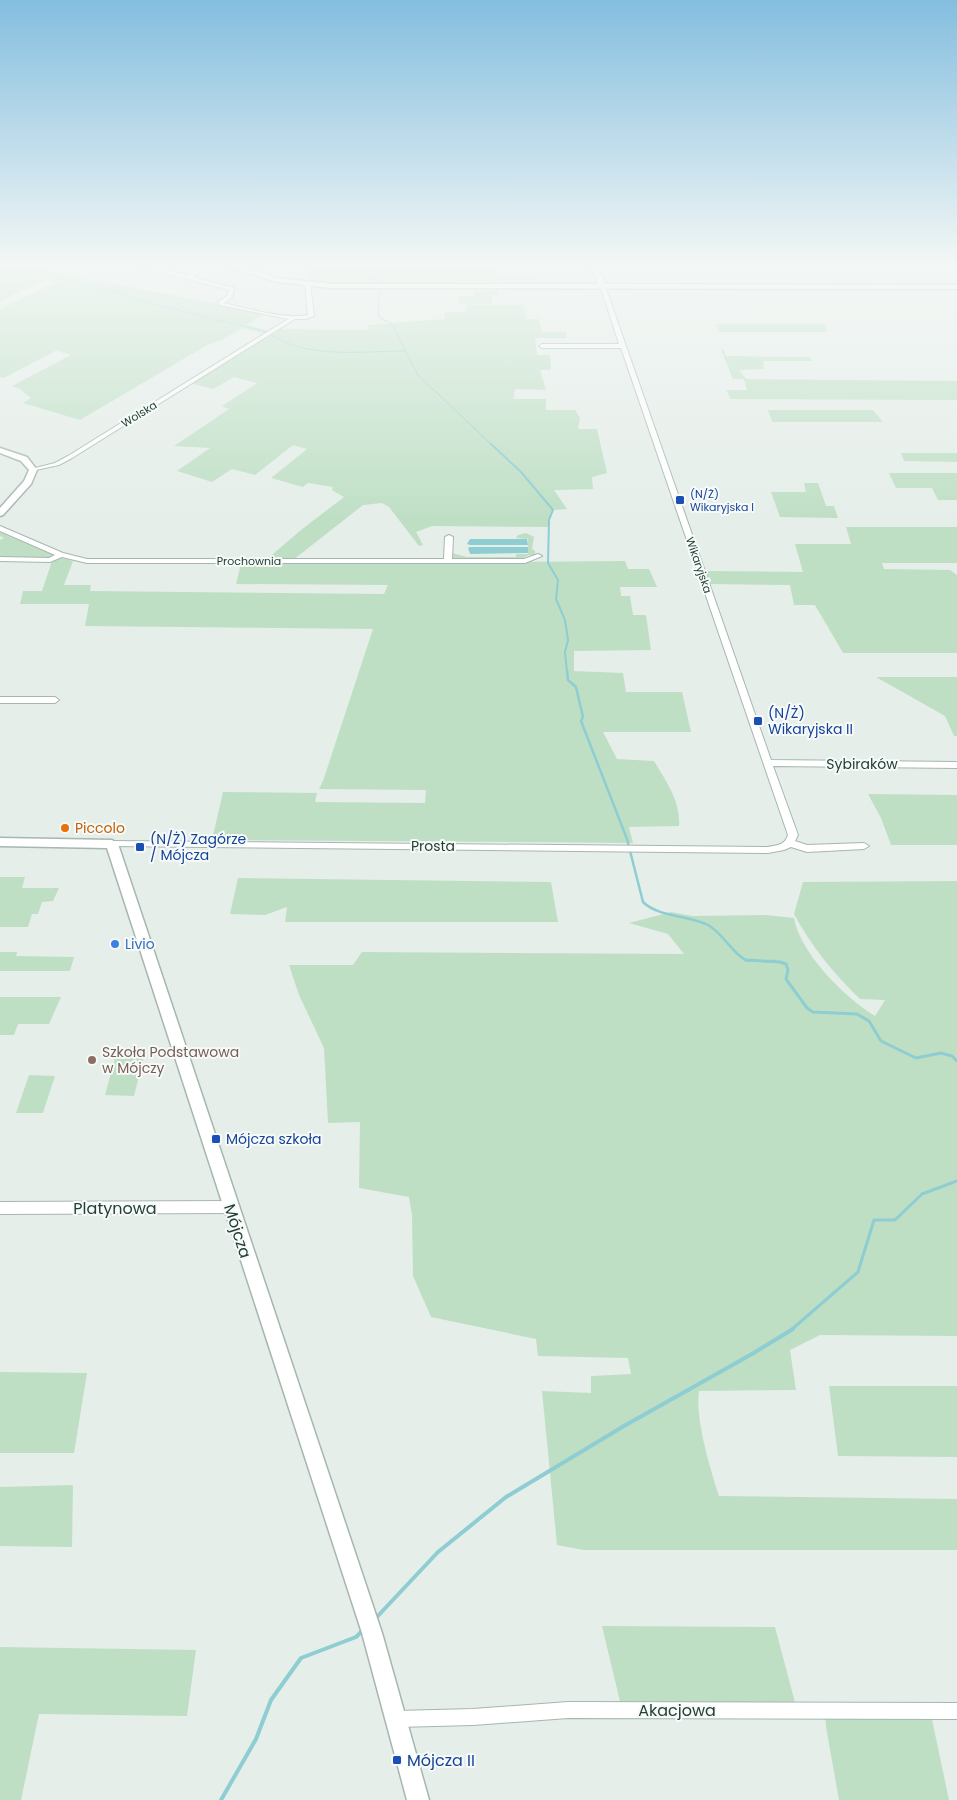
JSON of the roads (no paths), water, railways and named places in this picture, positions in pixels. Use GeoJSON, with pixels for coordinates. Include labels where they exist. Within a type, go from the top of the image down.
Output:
{"type":"FeatureCollection","features":[{"type":"Feature","properties":{"kind":"street","name":"Wolska"},"geometry":{"type":"LineString","coordinates":[[33,470],[57,464],[70,457],[243,350]]}},
{"type":"Feature","properties":{"kind":"street","name":"Wikaryjska"},"geometry":{"type":"LineString","coordinates":[[624,350],[792,832],[790,843]]}},
{"type":"Feature","properties":{"kind":"street"},"geometry":{"type":"LineString","coordinates":[[0,450],[25,460],[33,470],[28,482],[0,513]]}},
{"type":"Feature","properties":{"kind":"street","name":"Prochownia"},"geometry":{"type":"LineString","coordinates":[[0,528],[61,555],[78,560],[448,561],[525,560],[534,559],[538,556]]}},
{"type":"Feature","properties":{"kind":"street"},"geometry":{"type":"LineString","coordinates":[[448,561],[449,536]]}},
{"type":"Feature","properties":{"kind":"street","name":"Prochownia"},"geometry":{"type":"LineString","coordinates":[[0,559],[50,560],[61,555]]}},
{"type":"Feature","properties":{"kind":"street"},"geometry":{"type":"LineString","coordinates":[[0,700],[55,700]]}},
{"type":"Feature","properties":{"kind":"street","name":"Sybiraków"},"geometry":{"type":"LineString","coordinates":[[768,763],[957,765]]}},
{"type":"Feature","properties":{"kind":"street","name":"Prosta"},"geometry":{"type":"LineString","coordinates":[[0,842],[768,850],[784,847],[790,843],[807,849],[864,846]]}},
{"type":"Feature","properties":{"kind":"street","name":"Mójcza"},"geometry":{"type":"LineString","coordinates":[[112,844],[369,1625],[397,1718],[418,1800]]}},
{"type":"Feature","properties":{"kind":"street","name":"Platynowa"},"geometry":{"type":"LineString","coordinates":[[0,1208],[230,1207]]}},
{"type":"Feature","properties":{"kind":"street","name":"Akacjowa"},"geometry":{"type":"LineString","coordinates":[[397,1718],[473,1717],[568,1710],[957,1710]]}},
{"type":"Feature","properties":{"kind":"water"},"geometry":{"type":"Polygon","coordinates":[[[470,539],[527,539],[528,545],[470,545],[467,544],[470,539]]]}},
{"type":"Feature","properties":{"kind":"water"},"geometry":{"type":"Polygon","coordinates":[[[528,547],[528,553],[470,554],[468,548],[528,547]]]}},
{"type":"Feature","properties":{"kind":"waterway"},"geometry":{"type":"LineString","coordinates":[[315,350],[333,352],[405,351]]}},
{"type":"Feature","properties":{"kind":"waterway"},"geometry":{"type":"LineString","coordinates":[[405,350],[418,375],[492,445]]}},
{"type":"Feature","properties":{"kind":"waterway"},"geometry":{"type":"LineString","coordinates":[[491,444],[521,472],[553,510],[549,520],[548,563],[558,580],[556,599],[565,620],[568,640],[565,652],[567,672]]}},
{"type":"Feature","properties":{"kind":"waterway"},"geometry":{"type":"LineString","coordinates":[[567,671],[568,680],[576,687],[583,717],[581,721],[627,839],[643,902],[657,911],[692,919],[708,925],[746,960]]}},
{"type":"Feature","properties":{"kind":"waterway"},"geometry":{"type":"LineString","coordinates":[[746,960],[786,964],[788,970],[786,979],[807,1008],[813,1012],[857,1014],[869,1021],[881,1041],[916,1058],[941,1053],[952,1056],[957,1061]]}},
{"type":"Feature","properties":{"kind":"waterway"},"geometry":{"type":"LineString","coordinates":[[767,961],[775,961]]}},
{"type":"Feature","properties":{"kind":"waterway"},"geometry":{"type":"LineString","coordinates":[[791,1330],[858,1272],[874,1220],[895,1220],[922,1194],[957,1181]]}},
{"type":"Feature","properties":{"kind":"waterway"},"geometry":{"type":"LineString","coordinates":[[375,1619],[438,1552],[506,1497],[624,1426],[793,1329]]}},
{"type":"Feature","properties":{"kind":"waterway"},"geometry":{"type":"LineString","coordinates":[[221,1800],[256,1739],[271,1700],[301,1658],[356,1637],[364,1629]]}},
{"type":"Feature","properties":{"kind":"place","name":"(N/Ż) Wikaryjska I"},"geometry":{"type":"Point","coordinates":[680,500]}},
{"type":"Feature","properties":{"kind":"place","name":"(N/Ż) Wikaryjska II"},"geometry":{"type":"Point","coordinates":[758,721]}},
{"type":"Feature","properties":{"kind":"place","name":"Piccolo"},"geometry":{"type":"Point","coordinates":[65,828]}},
{"type":"Feature","properties":{"kind":"place","name":"(N/Ż) Zagórze / Mójcza"},"geometry":{"type":"Point","coordinates":[140,847]}},
{"type":"Feature","properties":{"kind":"place","name":"Livio"},"geometry":{"type":"Point","coordinates":[115,944]}},
{"type":"Feature","properties":{"kind":"place","name":"Szkoła Podstawowa w Mójczy"},"geometry":{"type":"Point","coordinates":[92,1060]}},
{"type":"Feature","properties":{"kind":"place","name":"Mójcza szkoła"},"geometry":{"type":"Point","coordinates":[216,1139]}},
{"type":"Feature","properties":{"kind":"place","name":"Mójcza II"},"geometry":{"type":"Point","coordinates":[397,1760]}}]}
